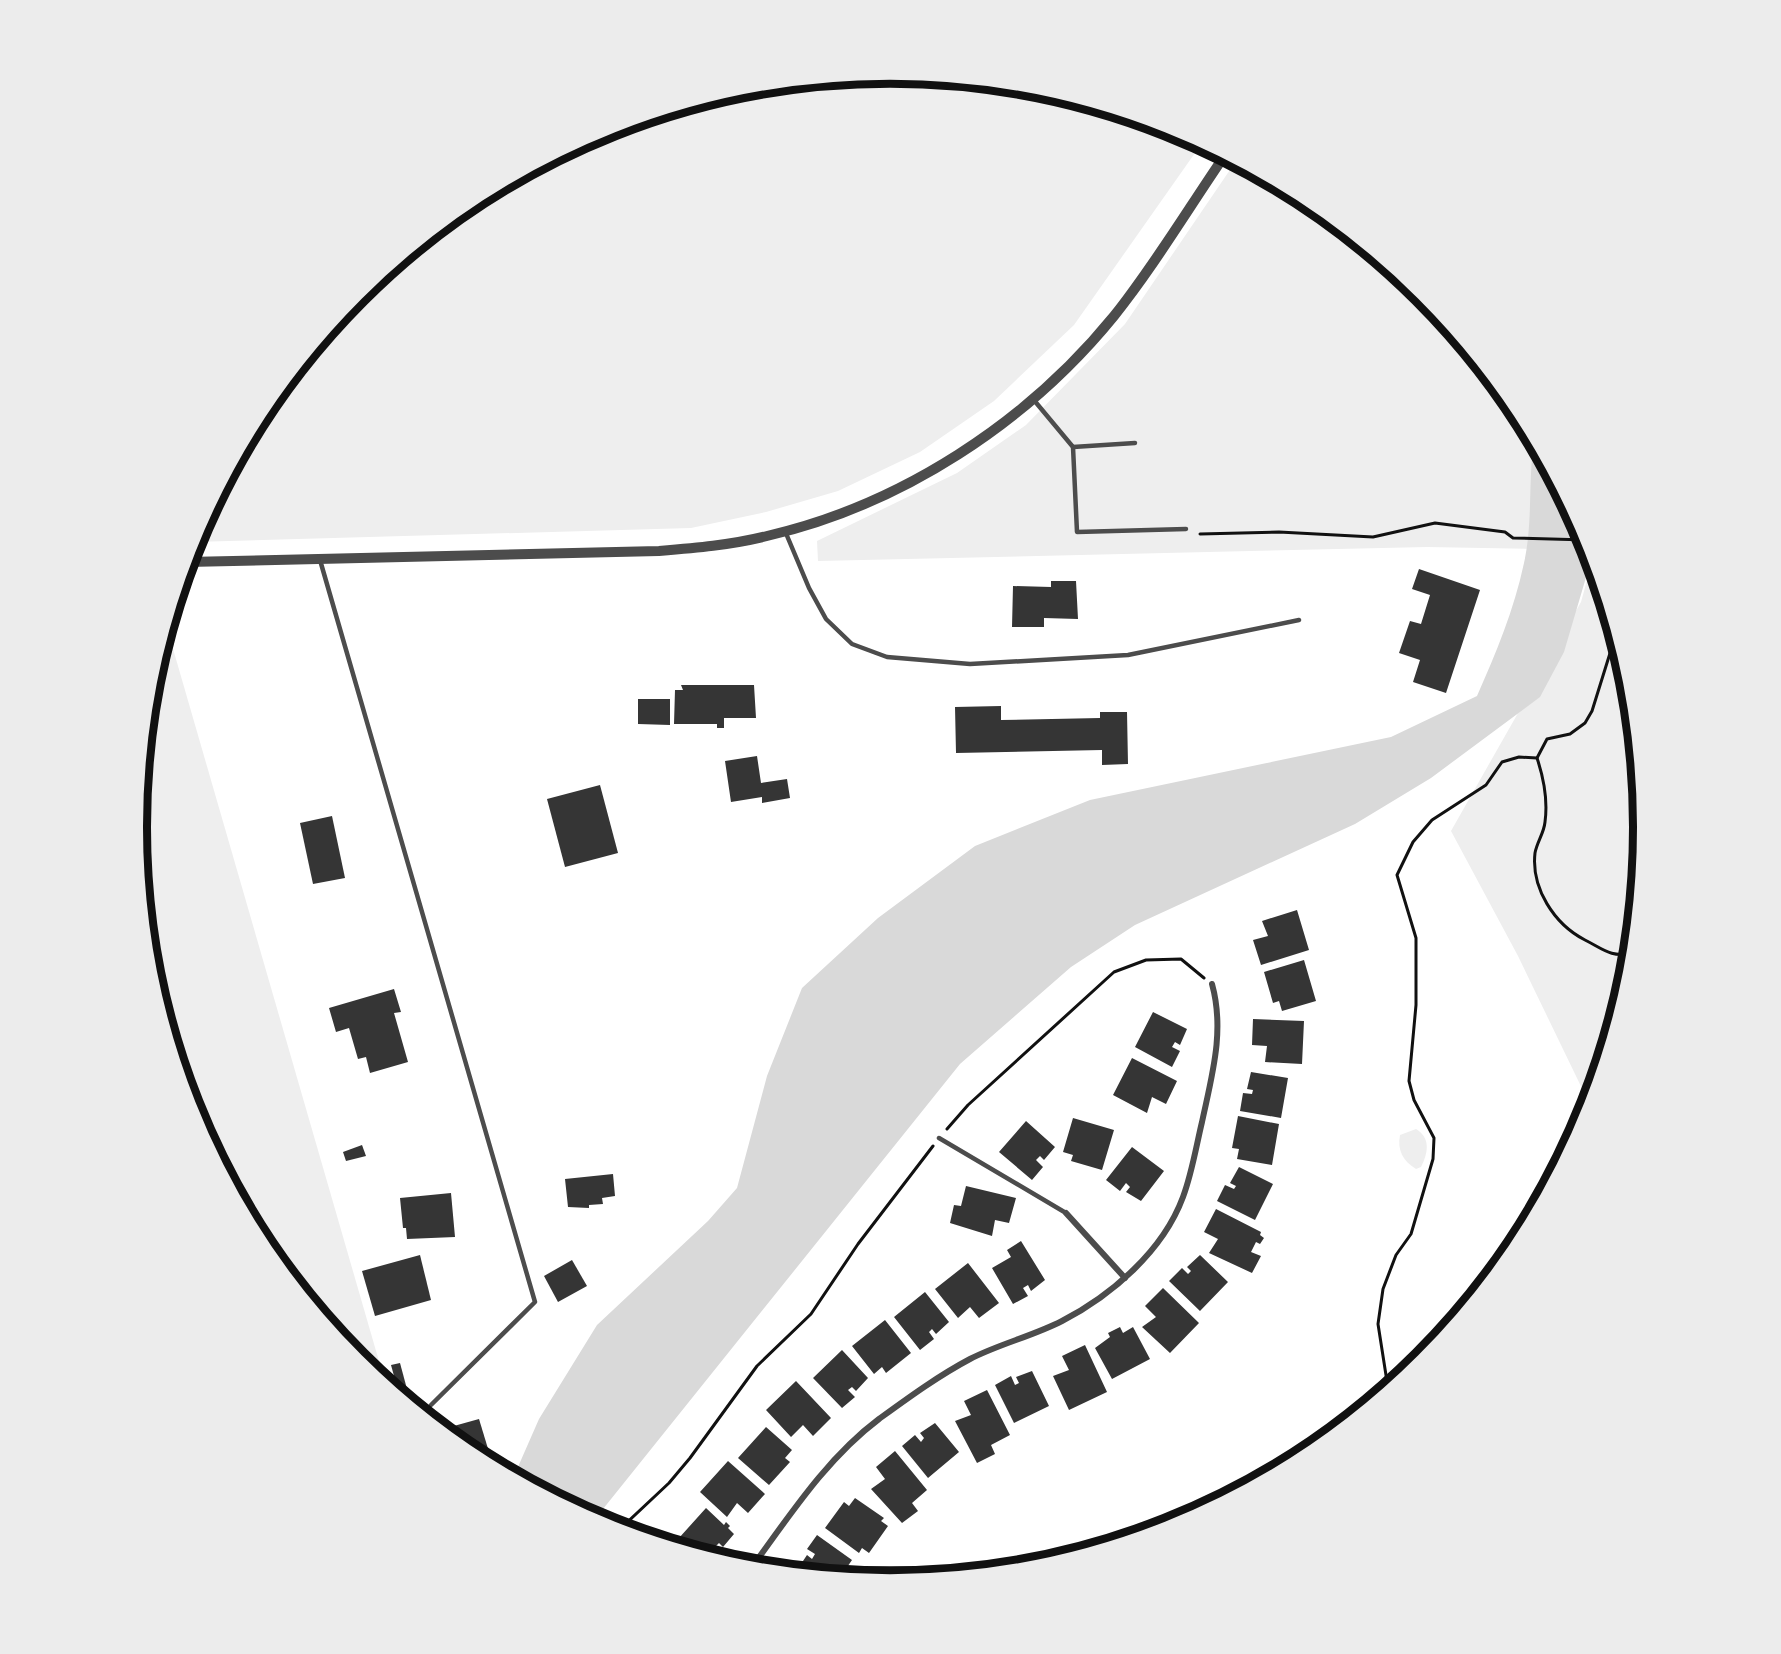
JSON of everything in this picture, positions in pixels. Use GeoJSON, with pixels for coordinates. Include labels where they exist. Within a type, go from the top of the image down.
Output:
{"type":"FeatureCollection","features":[{"type":"Feature","properties":{"kind":"street"},"geometry":{"type":"LineString","coordinates":[[197,562],[319,557],[659,551],[740,542],[785,531],[837,514],[903,486],[981,439],[1033,399],[1082,353],[1115,315],[1220,162]]}},
{"type":"Feature","properties":{"kind":"street"},"geometry":{"type":"LineString","coordinates":[[759,1558],[834,1461],[876,1421],[926,1386],[969,1360],[1061,1322],[1094,1302],[1125,1278],[1151,1250],[1183,1198],[1215,1062],[1219,1008],[1212,984]]}},
{"type":"Feature","properties":{"kind":"street"},"geometry":{"type":"LineString","coordinates":[[1066,1213],[1125,1278]]}},
{"type":"Feature","properties":{"kind":"lane"},"geometry":{"type":"LineString","coordinates":[[1033,399],[1073,447],[1077,532],[1186,529]]}},
{"type":"Feature","properties":{"kind":"lane"},"geometry":{"type":"LineString","coordinates":[[1073,447],[1135,442]]}},
{"type":"Feature","properties":{"kind":"lane"},"geometry":{"type":"LineString","coordinates":[[785,531],[808,588],[826,619],[852,644],[887,657],[970,664],[1128,655],[1157,652],[1226,633],[1299,620]]}},
{"type":"Feature","properties":{"kind":"lane"},"geometry":{"type":"LineString","coordinates":[[319,557],[535,1302],[431,1404]]}},
{"type":"Feature","properties":{"kind":"lane"},"geometry":{"type":"LineString","coordinates":[[939,1138],[1066,1213]]}},
{"type":"Feature","properties":{"kind":"path"},"geometry":{"type":"LineString","coordinates":[[1200,534],[1279,532],[1373,537],[1435,523],[1505,532],[1513,538],[1576,540]]}},
{"type":"Feature","properties":{"kind":"path"},"geometry":{"type":"LineString","coordinates":[[1611,647],[1592,711],[1585,723],[1570,734],[1547,739],[1537,759],[1545,782],[1545,823],[1535,852],[1536,879],[1546,904],[1573,934],[1617,957],[1622,956]]}},
{"type":"Feature","properties":{"kind":"path"},"geometry":{"type":"LineString","coordinates":[[1387,1380],[1378,1324],[1383,1289],[1396,1255],[1411,1234],[1433,1160],[1434,1138],[1414,1100],[1409,1081],[1416,1005],[1416,938],[1397,875],[1413,842],[1432,820],[1486,785],[1502,762],[1519,757],[1537,759]]}},
{"type":"Feature","properties":{"kind":"path"},"geometry":{"type":"LineString","coordinates":[[627,1521],[690,1458],[757,1366],[811,1314],[858,1245],[939,1138],[968,1106],[1114,972],[1146,960],[1181,959],[1212,984]]}},
{"type":"Feature","properties":{"kind":"shaded area"},"geometry":{"type":"Polygon","coordinates":[[[890,84],[987,90],[1035,98],[1129,123],[1197,151],[1074,325],[994,401],[920,452],[838,491],[766,512],[691,528],[205,542],[247,455],[273,414],[332,337],[365,302],[401,268],[478,209],[562,161],[606,141],[652,123],[746,98],[794,90],[890,84]]]}},
{"type":"Feature","properties":{"kind":"shaded area"},"geometry":{"type":"Polygon","coordinates":[[[1231,168],[1303,209],[1343,238],[1380,268],[1449,337],[1508,414],[1534,456],[1557,498],[1580,550],[1427,547],[818,561],[817,541],[957,473],[1026,425],[1125,324],[1231,168]]]}},
{"type":"Feature","properties":{"kind":"shaded area"},"geometry":{"type":"Polygon","coordinates":[[[1533,454],[1557,498],[1588,571],[1564,652],[1540,697],[1431,778],[1355,824],[1135,925],[1071,967],[960,1064],[601,1511],[517,1469],[539,1419],[597,1325],[708,1221],[737,1188],[767,1076],[802,988],[878,918],[975,846],[1090,800],[1391,737],[1477,696],[1498,647],[1520,580],[1529,533],[1533,454]]]}},
{"type":"Feature","properties":{"kind":"shaded area"},"geometry":{"type":"Polygon","coordinates":[[[1589,574],[1608,635],[1619,682],[1632,778],[1634,827],[1632,876],[1619,972],[1608,1019],[1584,1093],[1518,956],[1451,831],[1581,602],[1589,574]]]}},
{"type":"Feature","properties":{"kind":"shaded area"},"geometry":{"type":"Polygon","coordinates":[[[171,643],[381,1367],[332,1317],[301,1279],[247,1198],[224,1156],[204,1111],[173,1019],[154,924],[147,827],[154,730],[171,643]]]}},
{"type":"Feature","properties":{"kind":"shaded area"},"geometry":{"type":"Polygon","coordinates":[[[1416,1129],[1424,1137],[1427,1146],[1421,1167],[1416,1169],[1402,1155],[1399,1140],[1400,1135],[1416,1129]]]}},
{"type":"Feature","properties":{"kind":"building"},"geometry":{"type":"Polygon","coordinates":[[[1419,569],[1480,590],[1446,693],[1413,682],[1420,660],[1399,653],[1410,621],[1421,624],[1430,595],[1412,589],[1419,569]]]}},
{"type":"Feature","properties":{"kind":"building"},"geometry":{"type":"Polygon","coordinates":[[[1051,581],[1076,581],[1078,619],[1044,618],[1044,627],[1012,627],[1013,586],[1051,587],[1051,581]]]}},
{"type":"Feature","properties":{"kind":"building"},"geometry":{"type":"Polygon","coordinates":[[[681,685],[754,685],[756,718],[724,718],[724,728],[717,728],[717,724],[674,724],[675,690],[683,690],[681,685]]]}},
{"type":"Feature","properties":{"kind":"building"},"geometry":{"type":"Polygon","coordinates":[[[638,699],[670,699],[670,725],[638,724],[638,699]]]}},
{"type":"Feature","properties":{"kind":"building"},"geometry":{"type":"Polygon","coordinates":[[[1001,706],[1001,720],[1100,718],[1100,712],[1127,712],[1128,764],[1102,765],[1102,750],[956,753],[955,707],[1001,706]]]}},
{"type":"Feature","properties":{"kind":"building"},"geometry":{"type":"Polygon","coordinates":[[[757,756],[761,783],[787,779],[790,798],[762,803],[762,797],[731,802],[725,761],[757,756]]]}},
{"type":"Feature","properties":{"kind":"building"},"geometry":{"type":"Polygon","coordinates":[[[600,785],[618,853],[565,867],[547,799],[600,785]]]}},
{"type":"Feature","properties":{"kind":"building"},"geometry":{"type":"Polygon","coordinates":[[[332,816],[345,878],[313,884],[300,823],[332,816]]]}},
{"type":"Feature","properties":{"kind":"building"},"geometry":{"type":"Polygon","coordinates":[[[1297,910],[1309,950],[1261,965],[1253,940],[1268,936],[1262,921],[1297,910]]]}},
{"type":"Feature","properties":{"kind":"building"},"geometry":{"type":"Polygon","coordinates":[[[1304,960],[1316,1001],[1282,1011],[1279,1001],[1273,1003],[1264,972],[1304,960]]]}},
{"type":"Feature","properties":{"kind":"building"},"geometry":{"type":"Polygon","coordinates":[[[394,989],[401,1012],[394,1013],[408,1062],[370,1073],[366,1057],[358,1059],[349,1028],[336,1032],[329,1008],[394,989]]]}},
{"type":"Feature","properties":{"kind":"building"},"geometry":{"type":"Polygon","coordinates":[[[1153,1012],[1187,1029],[1180,1045],[1175,1042],[1172,1047],[1180,1051],[1172,1067],[1135,1047],[1153,1012]]]}},
{"type":"Feature","properties":{"kind":"building"},"geometry":{"type":"Polygon","coordinates":[[[1253,1019],[1304,1021],[1302,1064],[1265,1062],[1267,1046],[1252,1045],[1253,1019]]]}},
{"type":"Feature","properties":{"kind":"building"},"geometry":{"type":"Polygon","coordinates":[[[1132,1058],[1177,1081],[1166,1104],[1152,1097],[1147,1113],[1113,1095],[1132,1058]]]}},
{"type":"Feature","properties":{"kind":"building"},"geometry":{"type":"Polygon","coordinates":[[[1251,1072],[1288,1078],[1281,1118],[1240,1111],[1243,1093],[1252,1094],[1253,1090],[1247,1089],[1251,1072]]]}},
{"type":"Feature","properties":{"kind":"building"},"geometry":{"type":"Polygon","coordinates":[[[1238,1116],[1279,1124],[1272,1165],[1237,1159],[1239,1149],[1232,1148],[1238,1116]]]}},
{"type":"Feature","properties":{"kind":"building"},"geometry":{"type":"Polygon","coordinates":[[[1073,1118],[1114,1130],[1102,1170],[1071,1161],[1073,1155],[1063,1152],[1073,1118]]]}},
{"type":"Feature","properties":{"kind":"building"},"geometry":{"type":"Polygon","coordinates":[[[1026,1121],[1055,1147],[1044,1160],[1040,1156],[1036,1160],[1043,1167],[1032,1180],[999,1152],[1026,1121]]]}},
{"type":"Feature","properties":{"kind":"building"},"geometry":{"type":"Polygon","coordinates":[[[362,1145],[366,1156],[346,1161],[343,1152],[362,1145]]]}},
{"type":"Feature","properties":{"kind":"building"},"geometry":{"type":"Polygon","coordinates":[[[1132,1147],[1164,1171],[1141,1201],[1126,1192],[1130,1187],[1126,1183],[1120,1191],[1106,1180],[1132,1147]]]}},
{"type":"Feature","properties":{"kind":"building"},"geometry":{"type":"Polygon","coordinates":[[[1239,1167],[1273,1184],[1255,1220],[1217,1201],[1225,1185],[1234,1189],[1236,1186],[1230,1183],[1239,1167]]]}},
{"type":"Feature","properties":{"kind":"building"},"geometry":{"type":"Polygon","coordinates":[[[613,1174],[615,1196],[602,1198],[603,1204],[589,1205],[589,1208],[568,1207],[565,1179],[613,1174]]]}},
{"type":"Feature","properties":{"kind":"building"},"geometry":{"type":"Polygon","coordinates":[[[966,1186],[1016,1198],[1009,1223],[995,1220],[992,1236],[950,1223],[954,1205],[961,1206],[966,1186]]]}},
{"type":"Feature","properties":{"kind":"building"},"geometry":{"type":"Polygon","coordinates":[[[451,1193],[455,1237],[407,1239],[406,1228],[403,1228],[400,1198],[451,1193]]]}},
{"type":"Feature","properties":{"kind":"building"},"geometry":{"type":"Polygon","coordinates":[[[1216,1209],[1261,1232],[1260,1235],[1264,1238],[1260,1244],[1256,1242],[1251,1252],[1261,1256],[1252,1273],[1209,1253],[1218,1239],[1204,1232],[1216,1209]]]}},
{"type":"Feature","properties":{"kind":"building"},"geometry":{"type":"Polygon","coordinates":[[[1021,1241],[1045,1280],[1031,1291],[1028,1285],[1023,1288],[1028,1296],[1013,1304],[992,1268],[1011,1257],[1007,1250],[1021,1241]]]}},
{"type":"Feature","properties":{"kind":"building"},"geometry":{"type":"Polygon","coordinates":[[[420,1255],[431,1300],[375,1316],[362,1271],[420,1255]]]}},
{"type":"Feature","properties":{"kind":"building"},"geometry":{"type":"Polygon","coordinates":[[[1200,1255],[1228,1282],[1200,1311],[1169,1281],[1182,1268],[1188,1274],[1191,1271],[1187,1267],[1200,1255]]]}},
{"type":"Feature","properties":{"kind":"building"},"geometry":{"type":"Polygon","coordinates":[[[572,1260],[587,1286],[558,1302],[544,1276],[572,1260]]]}},
{"type":"Feature","properties":{"kind":"building"},"geometry":{"type":"Polygon","coordinates":[[[968,1263],[999,1303],[979,1318],[970,1307],[958,1318],[935,1289],[968,1263]]]}},
{"type":"Feature","properties":{"kind":"building"},"geometry":{"type":"Polygon","coordinates":[[[1163,1288],[1199,1323],[1170,1353],[1142,1327],[1156,1317],[1145,1306],[1163,1288]]]}},
{"type":"Feature","properties":{"kind":"building"},"geometry":{"type":"Polygon","coordinates":[[[925,1292],[949,1322],[936,1334],[932,1329],[929,1332],[934,1339],[920,1350],[894,1317],[925,1292]]]}},
{"type":"Feature","properties":{"kind":"building"},"geometry":{"type":"Polygon","coordinates":[[[885,1320],[911,1353],[886,1373],[882,1367],[874,1374],[852,1346],[885,1320]]]}},
{"type":"Feature","properties":{"kind":"building"},"geometry":{"type":"Polygon","coordinates":[[[1120,1327],[1123,1333],[1133,1327],[1150,1359],[1112,1379],[1095,1348],[1110,1337],[1108,1333],[1120,1327]]]}},
{"type":"Feature","properties":{"kind":"building"},"geometry":{"type":"Polygon","coordinates":[[[1085,1345],[1107,1392],[1069,1410],[1053,1376],[1069,1370],[1062,1356],[1085,1345]]]}},
{"type":"Feature","properties":{"kind":"building"},"geometry":{"type":"Polygon","coordinates":[[[842,1350],[868,1378],[856,1391],[852,1387],[848,1390],[855,1397],[842,1408],[813,1378],[842,1350]]]}},
{"type":"Feature","properties":{"kind":"building"},"geometry":{"type":"Polygon","coordinates":[[[400,1363],[408,1391],[395,1381],[391,1365],[400,1363]]]}},
{"type":"Feature","properties":{"kind":"building"},"geometry":{"type":"Polygon","coordinates":[[[1032,1371],[1049,1406],[1014,1423],[995,1385],[1011,1376],[1015,1385],[1019,1383],[1016,1377],[1032,1371]]]}},
{"type":"Feature","properties":{"kind":"building"},"geometry":{"type":"Polygon","coordinates":[[[796,1381],[831,1418],[813,1436],[803,1425],[791,1437],[766,1410],[796,1381]]]}},
{"type":"Feature","properties":{"kind":"building"},"geometry":{"type":"Polygon","coordinates":[[[987,1390],[1010,1435],[991,1445],[995,1454],[977,1463],[955,1421],[971,1415],[964,1401],[987,1390]]]}},
{"type":"Feature","properties":{"kind":"building"},"geometry":{"type":"Polygon","coordinates":[[[479,1419],[489,1452],[478,1445],[452,1426],[479,1419]]]}},
{"type":"Feature","properties":{"kind":"building"},"geometry":{"type":"Polygon","coordinates":[[[935,1423],[959,1452],[928,1478],[902,1446],[915,1435],[921,1442],[924,1438],[920,1433],[935,1423]]]}},
{"type":"Feature","properties":{"kind":"building"},"geometry":{"type":"Polygon","coordinates":[[[766,1427],[792,1450],[785,1458],[790,1462],[769,1485],[738,1458],[766,1427]]]}},
{"type":"Feature","properties":{"kind":"building"},"geometry":{"type":"Polygon","coordinates":[[[895,1451],[927,1490],[912,1503],[918,1511],[902,1523],[871,1489],[885,1479],[876,1467],[895,1451]]]}},
{"type":"Feature","properties":{"kind":"building"},"geometry":{"type":"Polygon","coordinates":[[[728,1461],[765,1494],[748,1513],[737,1503],[727,1517],[700,1492],[728,1461]]]}},
{"type":"Feature","properties":{"kind":"building"},"geometry":{"type":"Polygon","coordinates":[[[855,1498],[884,1518],[881,1521],[888,1526],[869,1553],[862,1548],[859,1553],[825,1528],[844,1502],[849,1506],[855,1498]]]}},
{"type":"Feature","properties":{"kind":"building"},"geometry":{"type":"Polygon","coordinates":[[[706,1508],[724,1525],[726,1522],[734,1534],[723,1547],[719,1543],[715,1547],[719,1550],[679,1538],[706,1508]]]}},
{"type":"Feature","properties":{"kind":"building"},"geometry":{"type":"Polygon","coordinates":[[[817,1535],[852,1560],[846,1568],[801,1565],[807,1555],[812,1559],[815,1554],[807,1549],[817,1535]]]}}]}
